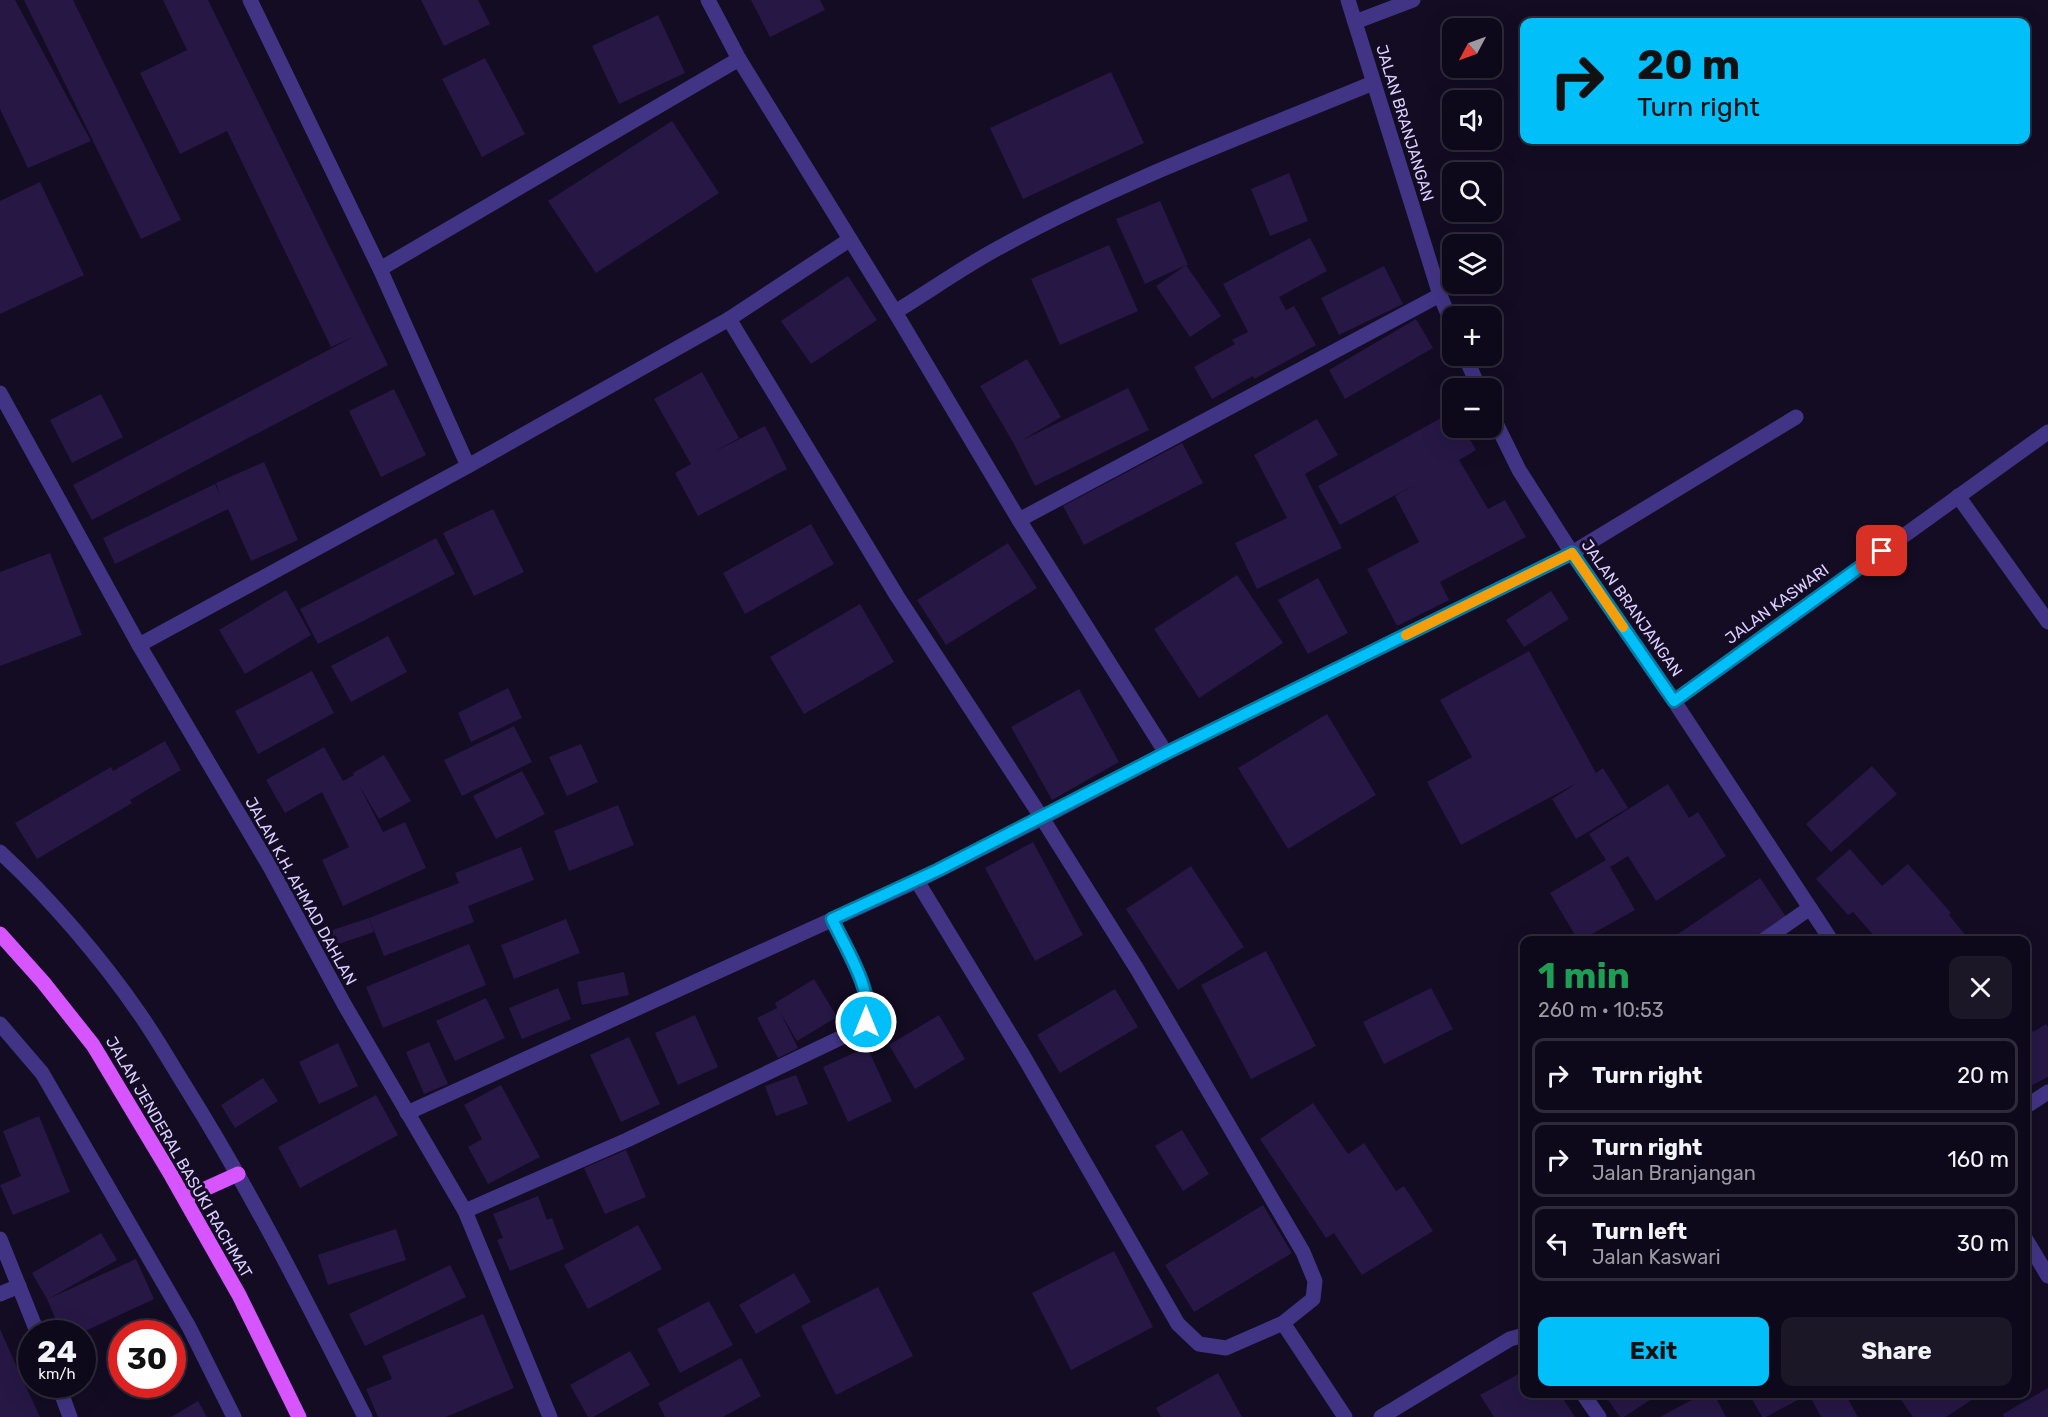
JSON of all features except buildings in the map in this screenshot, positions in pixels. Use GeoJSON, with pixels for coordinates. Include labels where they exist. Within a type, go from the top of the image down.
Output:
{"type":"FeatureCollection","features":[{"type":"Feature","properties":{"kind":"main road","name":"JALAN JENDERAL BASUKI RACHMAT"},"geometry":{"type":"LineString","coordinates":[[0,934],[43,982],[93,1045],[185,1198],[239,1295],[299,1417]]}},
{"type":"Feature","properties":{"kind":"main road"},"geometry":{"type":"LineString","coordinates":[[185,1198],[238,1174]]}},
{"type":"Feature","properties":{"kind":"street"},"geometry":{"type":"LineString","coordinates":[[250,0],[380,269],[468,466]]}},
{"type":"Feature","properties":{"kind":"street"},"geometry":{"type":"LineString","coordinates":[[708,0],[739,58],[849,240],[896,312],[1019,520],[1166,753]]}},
{"type":"Feature","properties":{"kind":"street","name":"JALAN BRANJANGAN"},"geometry":{"type":"LineString","coordinates":[[1348,0],[1445,306]]}},
{"type":"Feature","properties":{"kind":"street"},"geometry":{"type":"LineString","coordinates":[[1355,22],[1413,0]]}},
{"type":"Feature","properties":{"kind":"street"},"geometry":{"type":"LineString","coordinates":[[380,269],[739,58]]}},
{"type":"Feature","properties":{"kind":"street"},"geometry":{"type":"LineString","coordinates":[[896,312],[992,251],[1080,207],[1190,158],[1373,83]]}},
{"type":"Feature","properties":{"kind":"street"},"geometry":{"type":"LineString","coordinates":[[139,645],[468,466],[729,319],[849,240]]}},
{"type":"Feature","properties":{"kind":"street"},"geometry":{"type":"LineString","coordinates":[[1019,520],[1440,295]]}},
{"type":"Feature","properties":{"kind":"street"},"geometry":{"type":"LineString","coordinates":[[729,319],[897,596],[1042,818],[1137,969],[1303,1252],[1315,1281],[1313,1299],[1283,1323],[1226,1348],[1199,1344],[1178,1324],[1024,1057],[917,880]]}},
{"type":"Feature","properties":{"kind":"street","name":"JALAN K.H. AHMAD DAHLAN"},"geometry":{"type":"LineString","coordinates":[[0,393],[139,645],[270,867],[344,1004],[465,1211],[550,1417]]}},
{"type":"Feature","properties":{"kind":"street"},"geometry":{"type":"LineString","coordinates":[[407,1113],[917,880],[1166,753],[1572,553],[1796,417]]}},
{"type":"Feature","properties":{"kind":"street","name":"JALAN KASWARI"},"geometry":{"type":"LineString","coordinates":[[1674,701],[2048,432]]}},
{"type":"Feature","properties":{"kind":"street","name":"JALAN BRANJANGAN"},"geometry":{"type":"LineString","coordinates":[[1502,435],[1519,470],[1572,553],[1674,701],[1828,936]]}},
{"type":"Feature","properties":{"kind":"street"},"geometry":{"type":"LineString","coordinates":[[1958,496],[2048,622]]}},
{"type":"Feature","properties":{"kind":"street"},"geometry":{"type":"LineString","coordinates":[[0,852],[79,935],[139,1013],[238,1174],[290,1267],[365,1417]]}},
{"type":"Feature","properties":{"kind":"street"},"geometry":{"type":"LineString","coordinates":[[1770,936],[1810,908]]}},
{"type":"Feature","properties":{"kind":"street"},"geometry":{"type":"LineString","coordinates":[[465,1211],[627,1140],[859,1029],[866,1022],[869,1010],[866,991],[832,919]]}},
{"type":"Feature","properties":{"kind":"street"},"geometry":{"type":"LineString","coordinates":[[0,1024],[42,1073],[189,1327],[234,1417]]}},
{"type":"Feature","properties":{"kind":"street"},"geometry":{"type":"LineString","coordinates":[[2030,1104],[2048,1092]]}},
{"type":"Feature","properties":{"kind":"street"},"geometry":{"type":"LineString","coordinates":[[0,1239],[32,1320]]}},
{"type":"Feature","properties":{"kind":"street"},"geometry":{"type":"LineString","coordinates":[[2030,1246],[2048,1276]]}},
{"type":"Feature","properties":{"kind":"street"},"geometry":{"type":"LineString","coordinates":[[0,1294],[19,1286]]}},
{"type":"Feature","properties":{"kind":"street"},"geometry":{"type":"LineString","coordinates":[[1283,1323],[1345,1417]]}},
{"type":"Feature","properties":{"kind":"street"},"geometry":{"type":"LineString","coordinates":[[1381,1417],[1510,1339],[1520,1336]]}},
{"type":"Feature","properties":{"kind":"street"},"geometry":{"type":"LineString","coordinates":[[63,1398],[70,1417]]}},
{"type":"Feature","properties":{"kind":"street"},"geometry":{"type":"LineString","coordinates":[[1586,1398],[1599,1417]]}},
{"type":"Feature","properties":{"kind":"slow traffic"},"geometry":{"type":"LineString","coordinates":[[1406,635],[1572,553],[1623,627]]}},
{"type":"Feature","properties":{"kind":"route"},"geometry":{"type":"LineString","coordinates":[[866,1022],[869,1010],[866,991],[832,919],[938,870],[1166,753],[1572,553],[1674,701],[1882,551]]}}]}
